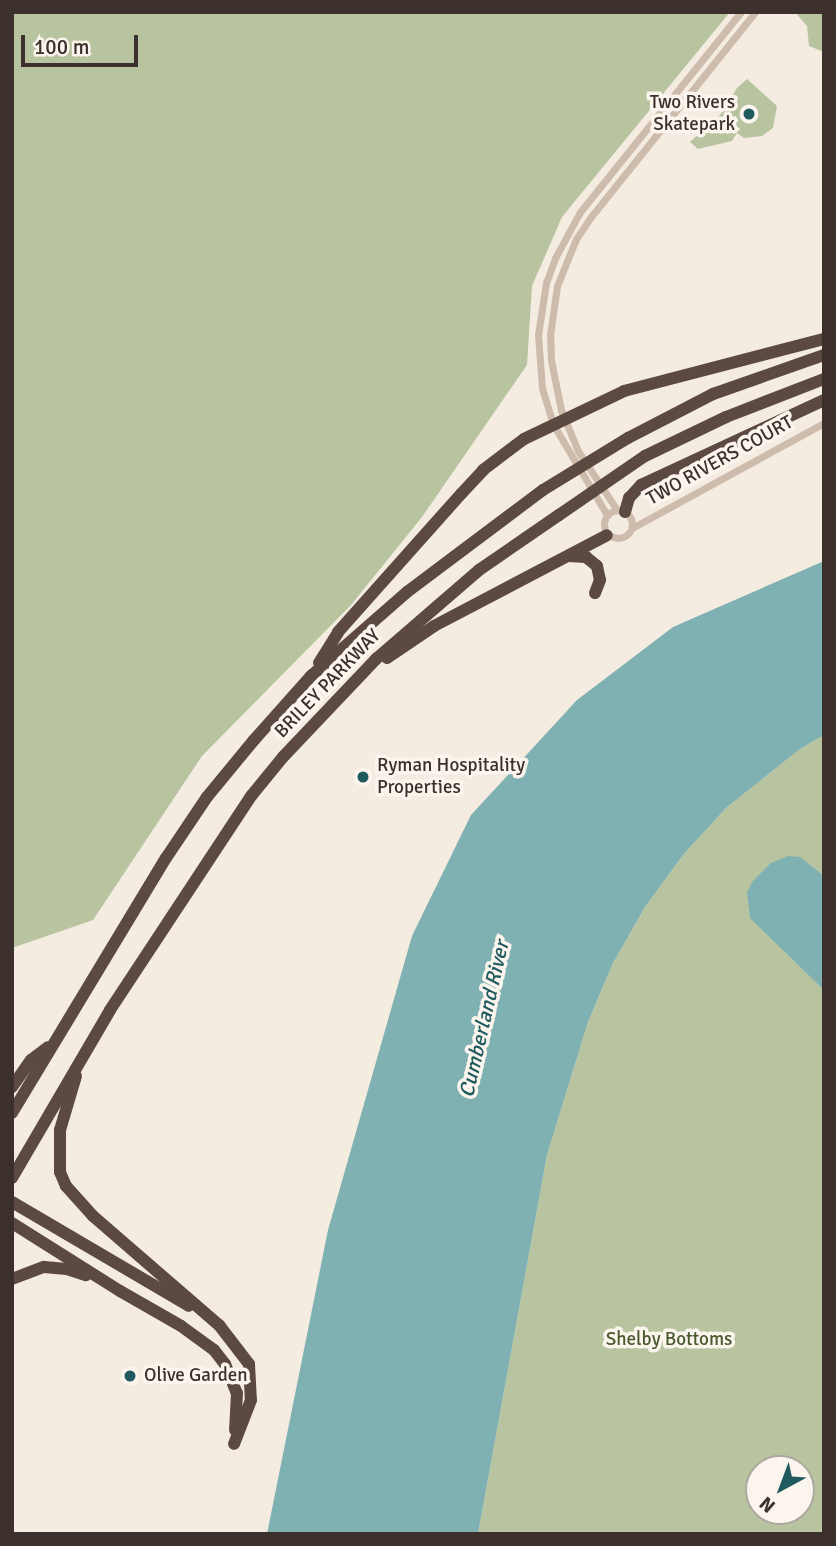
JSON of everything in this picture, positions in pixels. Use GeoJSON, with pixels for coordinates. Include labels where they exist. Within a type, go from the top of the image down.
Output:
{"type":"FeatureCollection","features":[{"type":"Feature","properties":{"kind":"highway"},"geometry":{"type":"LineString","coordinates":[[312,676],[338,632],[483,470],[524,439],[624,391],[824,339]]}},
{"type":"Feature","properties":{"kind":"highway","name":"BRILEY PARKWAY"},"geometry":{"type":"LineString","coordinates":[[12,1113],[166,858],[207,797],[312,676],[407,592],[543,490],[628,438],[713,394],[824,355]]}},
{"type":"Feature","properties":{"kind":"highway","name":"BRILEY PARKWAY"},"geometry":{"type":"LineString","coordinates":[[12,1178],[82,1055],[252,795],[335,699],[396,641],[479,570],[645,456],[726,417],[824,379]]}},
{"type":"Feature","properties":{"kind":"highway"},"geometry":{"type":"LineString","coordinates":[[624,513],[629,498],[641,485],[824,400]]}},
{"type":"Feature","properties":{"kind":"highway"},"geometry":{"type":"LineString","coordinates":[[307,731],[379,663],[423,633],[607,535]]}},
{"type":"Feature","properties":{"kind":"highway"},"geometry":{"type":"LineString","coordinates":[[569,556],[583,556],[595,564],[600,577],[595,593]]}},
{"type":"Feature","properties":{"kind":"highway"},"geometry":{"type":"LineString","coordinates":[[12,1087],[31,1060],[54,1042]]}},
{"type":"Feature","properties":{"kind":"highway"},"geometry":{"type":"LineString","coordinates":[[12,1223],[199,1337],[225,1364],[237,1393],[234,1444],[251,1400],[249,1364],[242,1353],[219,1325],[113,1236],[66,1186],[60,1172],[60,1130],[82,1055]]}},
{"type":"Feature","properties":{"kind":"highway"},"geometry":{"type":"LineString","coordinates":[[12,1202],[219,1325]]}},
{"type":"Feature","properties":{"kind":"highway"},"geometry":{"type":"LineString","coordinates":[[12,1279],[44,1267],[67,1269],[120,1291]]}},
{"type":"Feature","properties":{"kind":"highway"},"geometry":{"type":"LineString","coordinates":[[225,1364],[242,1353]]}},
{"type":"Feature","properties":{"kind":"street"},"geometry":{"type":"LineString","coordinates":[[741,12],[580,212],[555,258],[541,309],[538,335],[542,388],[607,515],[603,526],[607,535],[621,538],[632,528],[559,421],[550,335],[555,298],[565,262],[590,218],[755,12]]}},
{"type":"Feature","properties":{"kind":"street","name":"TWO RIVERS COURT"},"geometry":{"type":"LineString","coordinates":[[632,528],[824,424]]}},
{"type":"Feature","properties":{"kind":"street"},"geometry":{"type":"LineString","coordinates":[[607,515],[658,513]]}},
{"type":"Feature","properties":{"kind":"green space"},"geometry":{"type":"Polygon","coordinates":[[[12,12],[730,12],[562,217],[532,286],[527,365],[422,517],[351,605],[202,756],[93,920],[12,948],[12,12]]]}},
{"type":"Feature","properties":{"kind":"green space"},"geometry":{"type":"Polygon","coordinates":[[[795,12],[824,12],[824,52],[809,46],[807,26],[795,12]]]}},
{"type":"Feature","properties":{"kind":"green space","name":"Two Rivers Skatepark"},"geometry":{"type":"Polygon","coordinates":[[[747,79],[777,106],[773,128],[762,136],[744,138],[737,133],[732,141],[698,149],[690,142],[720,115],[737,88],[747,79]]]}},
{"type":"Feature","properties":{"kind":"green space","name":"Shelby Bottoms"},"geometry":{"type":"Polygon","coordinates":[[[824,735],[824,1534],[478,1534],[547,1155],[588,1022],[613,963],[645,907],[683,855],[726,808],[800,749],[824,735]]]}},
{"type":"Feature","properties":{"kind":"water","name":"Cumberland River"},"geometry":{"type":"Polygon","coordinates":[[[824,561],[824,735],[800,749],[726,808],[683,855],[645,907],[613,963],[588,1022],[547,1155],[478,1534],[267,1534],[328,1230],[412,936],[471,815],[577,700],[673,627],[824,561]]]}},
{"type":"Feature","properties":{"kind":"water"},"geometry":{"type":"Polygon","coordinates":[[[788,856],[800,857],[824,876],[824,990],[750,918],[747,892],[753,881],[771,863],[788,856]]]}},
{"type":"Feature","properties":{"kind":"place","name":"Two Rivers Skatepark"},"geometry":{"type":"Point","coordinates":[749,114]}},
{"type":"Feature","properties":{"kind":"place","name":"Ryman Hospitality Properties"},"geometry":{"type":"Point","coordinates":[363,777]}},
{"type":"Feature","properties":{"kind":"place","name":"Olive Garden"},"geometry":{"type":"Point","coordinates":[130,1376]}}]}
